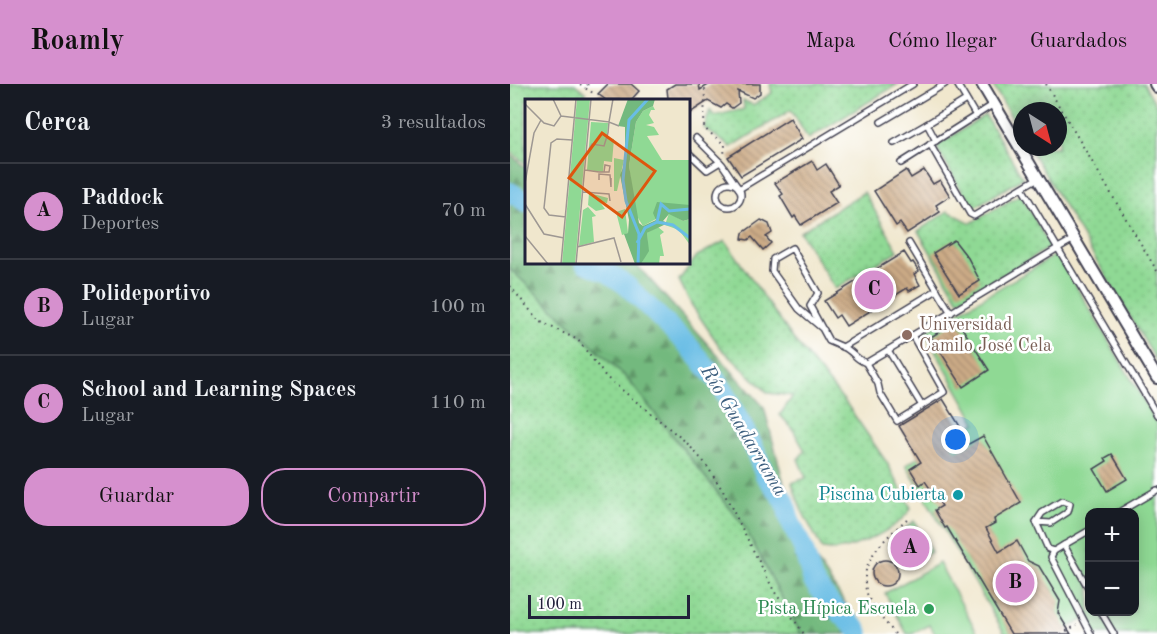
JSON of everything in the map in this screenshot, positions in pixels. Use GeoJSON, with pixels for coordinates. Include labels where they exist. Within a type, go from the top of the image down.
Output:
{"type":"FeatureCollection","features":[{"type":"Feature","properties":{"kind":"street"},"geometry":{"type":"LineString","coordinates":[[982,84],[1157,378]]}},
{"type":"Feature","properties":{"kind":"lane"},"geometry":{"type":"LineString","coordinates":[[739,189],[913,84]]}},
{"type":"Feature","properties":{"kind":"lane"},"geometry":{"type":"LineString","coordinates":[[881,122],[945,84]]}},
{"type":"Feature","properties":{"kind":"lane"},"geometry":{"type":"LineString","coordinates":[[957,84],[975,116]]}},
{"type":"Feature","properties":{"kind":"lane"},"geometry":{"type":"LineString","coordinates":[[894,143],[966,100]]}},
{"type":"Feature","properties":{"kind":"lane"},"geometry":{"type":"LineString","coordinates":[[901,163],[994,104]]}},
{"type":"Feature","properties":{"kind":"lane"},"geometry":{"type":"LineString","coordinates":[[927,124],[933,142],[970,214],[974,216],[1038,178]]}},
{"type":"Feature","properties":{"kind":"lane"},"geometry":{"type":"LineString","coordinates":[[696,138],[722,160],[739,189],[739,200],[734,205],[723,205],[718,199],[719,188],[725,184],[733,184],[739,189]]}},
{"type":"Feature","properties":{"kind":"lane"},"geometry":{"type":"LineString","coordinates":[[690,154],[707,170],[722,160]]}},
{"type":"Feature","properties":{"kind":"lane"},"geometry":{"type":"LineString","coordinates":[[1022,188],[1157,415]]}},
{"type":"Feature","properties":{"kind":"lane"},"geometry":{"type":"LineString","coordinates":[[866,363],[1074,239]]}},
{"type":"Feature","properties":{"kind":"lane"},"geometry":{"type":"LineString","coordinates":[[909,243],[951,313]]}},
{"type":"Feature","properties":{"kind":"lane"},"geometry":{"type":"LineString","coordinates":[[824,330],[800,309],[772,271],[773,259],[792,248],[818,293],[810,306],[824,330],[830,341],[851,350],[857,360],[866,363],[897,421],[944,392],[912,335]]}},
{"type":"Feature","properties":{"kind":"lane"},"geometry":{"type":"LineString","coordinates":[[843,346],[937,290]]}},
{"type":"Feature","properties":{"kind":"lane"},"geometry":{"type":"LineString","coordinates":[[888,350],[922,406]]}},
{"type":"Feature","properties":{"kind":"lane"},"geometry":{"type":"LineString","coordinates":[[1127,508],[1157,490]]}},
{"type":"Feature","properties":{"kind":"lane"},"geometry":{"type":"LineString","coordinates":[[1062,501],[1070,504],[1068,512],[1051,523],[1036,522],[1042,513],[1062,501]]}},
{"type":"Feature","properties":{"kind":"lane"},"geometry":{"type":"LineString","coordinates":[[1036,522],[1048,549],[1054,552]]}},
{"type":"Feature","properties":{"kind":"lane"},"geometry":{"type":"LineString","coordinates":[[1085,532],[1054,552],[1051,557],[1091,634]]}},
{"type":"Feature","properties":{"kind":"lane"},"geometry":{"type":"LineString","coordinates":[[1064,545],[1085,584]]}},
{"type":"Feature","properties":{"kind":"lane"},"geometry":{"type":"LineString","coordinates":[[1103,616],[1114,634]]}},
{"type":"Feature","properties":{"kind":"path"},"geometry":{"type":"LineString","coordinates":[[580,84],[593,93]]}},
{"type":"Feature","properties":{"kind":"path"},"geometry":{"type":"LineString","coordinates":[[585,88],[588,84]]}},
{"type":"Feature","properties":{"kind":"path"},"geometry":{"type":"LineString","coordinates":[[703,84],[705,86],[704,128],[725,145],[722,160]]}},
{"type":"Feature","properties":{"kind":"path"},"geometry":{"type":"LineString","coordinates":[[1046,84],[1157,271]]}},
{"type":"Feature","properties":{"kind":"path"},"geometry":{"type":"LineString","coordinates":[[510,286],[539,321],[578,340],[606,377],[686,442],[705,463],[723,491],[774,591],[804,634]]}},
{"type":"Feature","properties":{"kind":"path"},"geometry":{"type":"LineString","coordinates":[[895,634],[881,619],[869,600],[863,575],[882,541],[909,517]]}},
{"type":"Feature","properties":{"kind":"path"},"geometry":{"type":"LineString","coordinates":[[1061,634],[1084,621]]}},
{"type":"Feature","properties":{"kind":"green space"},"geometry":{"type":"Polygon","coordinates":[[[510,84],[575,84],[586,93],[581,99],[525,99],[525,163],[510,151],[510,84]]]}},
{"type":"Feature","properties":{"kind":"green space"},"geometry":{"type":"Polygon","coordinates":[[[770,84],[898,84],[808,139],[791,110],[731,147],[704,128],[710,110],[714,116],[744,109],[743,100],[753,105],[772,93],[770,84]]]}},
{"type":"Feature","properties":{"kind":"green space"},"geometry":{"type":"Polygon","coordinates":[[[992,84],[1144,84],[1157,106],[1157,362],[1034,156],[1067,156],[1067,102],[1013,102],[1013,120],[992,84]]]}},
{"type":"Feature","properties":{"kind":"green space"},"geometry":{"type":"Polygon","coordinates":[[[985,115],[1023,178],[975,207],[971,207],[938,150],[938,145],[985,115]]]}},
{"type":"Feature","properties":{"kind":"green space"},"geometry":{"type":"Polygon","coordinates":[[[510,154],[525,167],[525,264],[636,264],[764,407],[796,530],[866,634],[801,634],[744,526],[626,377],[510,269],[510,154]]]}},
{"type":"Feature","properties":{"kind":"green space"},"geometry":{"type":"Polygon","coordinates":[[[864,192],[898,251],[835,289],[800,232],[864,192]]]}},
{"type":"Feature","properties":{"kind":"green space"},"geometry":{"type":"Polygon","coordinates":[[[1021,194],[1050,247],[959,301],[918,231],[948,211],[971,223],[1021,194]]]}},
{"type":"Feature","properties":{"kind":"green space"},"geometry":{"type":"Polygon","coordinates":[[[725,241],[794,340],[846,403],[887,463],[911,508],[898,523],[866,541],[834,550],[822,549],[801,509],[792,483],[806,478],[798,459],[805,451],[792,428],[780,415],[793,396],[768,393],[720,347],[691,304],[679,280],[697,256],[725,241]]]}},
{"type":"Feature","properties":{"kind":"green space"},"geometry":{"type":"Polygon","coordinates":[[[1057,254],[1157,423],[1157,634],[1095,634],[1086,618],[1058,634],[1005,634],[906,465],[976,423],[925,332],[1057,254]]]}},
{"type":"Feature","properties":{"kind":"green space"},"geometry":{"type":"Polygon","coordinates":[[[510,269],[626,377],[744,526],[801,634],[510,634],[510,269]]]}},
{"type":"Feature","properties":{"kind":"green space"},"geometry":{"type":"Polygon","coordinates":[[[914,521],[931,552],[903,567],[888,544],[914,521]]]}},
{"type":"Feature","properties":{"kind":"green space","name":"Pista Hípica Escuela"},"geometry":{"type":"Polygon","coordinates":[[[939,563],[978,634],[935,634],[930,625],[912,634],[907,634],[885,593],[939,563]]]}},
{"type":"Feature","properties":{"kind":"building"},"geometry":{"type":"Polygon","coordinates":[[[608,84],[631,84],[639,91],[632,99],[605,99],[598,94],[608,84]]]}},
{"type":"Feature","properties":{"kind":"building"},"geometry":{"type":"Polygon","coordinates":[[[675,84],[699,84],[700,90],[710,84],[760,84],[760,93],[753,98],[738,91],[739,103],[732,108],[726,104],[721,108],[708,101],[690,113],[690,99],[670,99],[667,89],[675,84]]]}},
{"type":"Feature","properties":{"kind":"building"},"geometry":{"type":"Polygon","coordinates":[[[790,118],[802,139],[741,176],[728,157],[790,118]]]}},
{"type":"Feature","properties":{"kind":"building"},"geometry":{"type":"Polygon","coordinates":[[[812,161],[817,170],[826,164],[839,185],[829,191],[837,203],[801,225],[795,216],[793,218],[780,196],[783,194],[775,183],[812,161]]]}},
{"type":"Feature","properties":{"kind":"building"},"geometry":{"type":"Polygon","coordinates":[[[906,170],[911,178],[924,170],[933,184],[940,180],[950,196],[936,205],[940,212],[907,233],[900,223],[896,226],[874,191],[906,170]]]}},
{"type":"Feature","properties":{"kind":"building"},"geometry":{"type":"Polygon","coordinates":[[[761,220],[769,224],[772,233],[766,237],[771,243],[763,250],[752,237],[748,240],[742,239],[743,233],[761,220]]]}},
{"type":"Feature","properties":{"kind":"building"},"geometry":{"type":"Polygon","coordinates":[[[954,240],[968,258],[980,281],[959,294],[933,253],[954,240]]]}},
{"type":"Feature","properties":{"kind":"building"},"geometry":{"type":"Polygon","coordinates":[[[904,252],[919,271],[914,274],[920,285],[909,291],[907,288],[846,326],[839,315],[835,318],[824,301],[904,252]]]}},
{"type":"Feature","properties":{"kind":"building"},"geometry":{"type":"Polygon","coordinates":[[[957,320],[989,370],[963,387],[931,337],[957,320]]]}},
{"type":"Feature","properties":{"kind":"building"},"geometry":{"type":"Polygon","coordinates":[[[943,399],[961,428],[948,436],[956,451],[983,436],[1021,503],[994,519],[995,523],[986,528],[999,552],[1017,541],[1028,561],[1039,566],[1060,601],[1058,613],[1071,634],[1011,634],[935,510],[942,506],[925,481],[920,485],[910,469],[921,462],[899,426],[943,399]]]}},
{"type":"Feature","properties":{"kind":"building"},"geometry":{"type":"Polygon","coordinates":[[[1112,454],[1127,479],[1107,491],[1094,469],[1107,461],[1105,458],[1112,454]]]}},
{"type":"Feature","properties":{"kind":"building"},"geometry":{"type":"Polygon","coordinates":[[[885,560],[894,564],[898,573],[894,582],[885,586],[876,582],[872,573],[876,564],[885,560]]]}},
{"type":"Feature","properties":{"kind":"waterway","name":"Río Guadarrama"},"geometry":{"type":"LineString","coordinates":[[510,192],[525,201]]}},
{"type":"Feature","properties":{"kind":"waterway","name":"Río Guadarrama"},"geometry":{"type":"LineString","coordinates":[[589,264],[607,272],[626,285],[689,346],[719,383],[753,446],[765,475],[785,501],[790,521],[803,548],[813,581],[831,604],[858,630],[859,634]]}},
{"type":"Feature","properties":{"kind":"place","name":"School and Learning Spaces"},"geometry":{"type":"Point","coordinates":[874,290]}},
{"type":"Feature","properties":{"kind":"place","name":"Universidad Camilo José Cela"},"geometry":{"type":"Point","coordinates":[907,335]}},
{"type":"Feature","properties":{"kind":"place","name":"Piscina Cubierta"},"geometry":{"type":"Point","coordinates":[958,495]}},
{"type":"Feature","properties":{"kind":"place","name":"Paddock"},"geometry":{"type":"Point","coordinates":[910,548]}},
{"type":"Feature","properties":{"kind":"place","name":"Polideportivo"},"geometry":{"type":"Point","coordinates":[1015,583]}},
{"type":"Feature","properties":{"kind":"place","name":"Pista Hípica Escuela"},"geometry":{"type":"Point","coordinates":[929,609]}}]}
